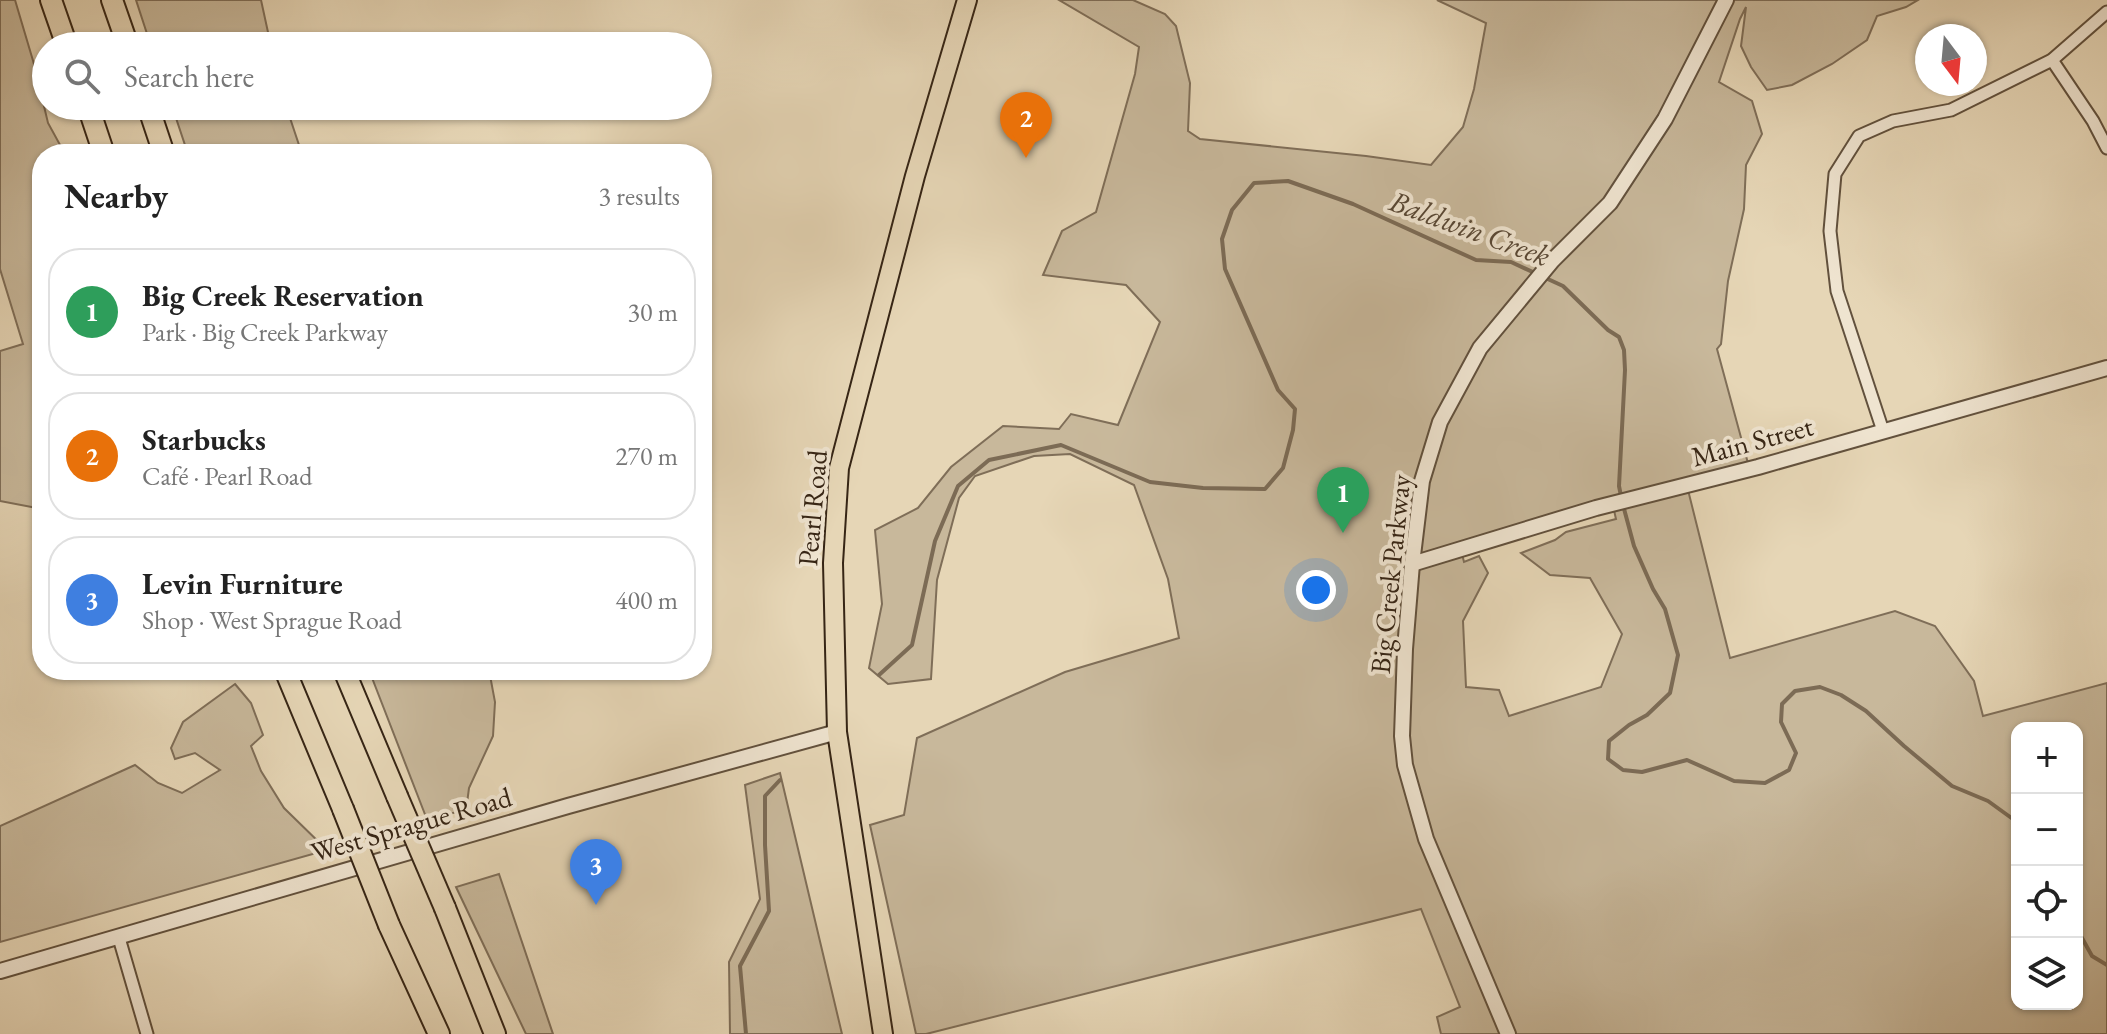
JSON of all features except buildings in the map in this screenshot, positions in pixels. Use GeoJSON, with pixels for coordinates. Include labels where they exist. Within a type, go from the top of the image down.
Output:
{"type":"FeatureCollection","features":[{"type":"Feature","properties":{"kind":"highway"},"geometry":{"type":"LineString","coordinates":[[51,0],[62,32]]}},
{"type":"Feature","properties":{"kind":"highway"},"geometry":{"type":"LineString","coordinates":[[112,0],[123,32]]}},
{"type":"Feature","properties":{"kind":"highway"},"geometry":{"type":"LineString","coordinates":[[93,120],[101,144]]}},
{"type":"Feature","properties":{"kind":"highway"},"geometry":{"type":"LineString","coordinates":[[153,120],[161,144]]}},
{"type":"Feature","properties":{"kind":"highway"},"geometry":{"type":"LineString","coordinates":[[289,680],[389,925],[439,1034]]}},
{"type":"Feature","properties":{"kind":"highway"},"geometry":{"type":"LineString","coordinates":[[348,680],[495,1034]]}},
{"type":"Feature","properties":{"kind":"main road","name":"Pearl Road"},"geometry":{"type":"LineString","coordinates":[[883,1034],[837,732],[833,563],[839,468],[915,176],[967,0]]}},
{"type":"Feature","properties":{"kind":"street","name":"Big Creek Parkway"},"geometry":{"type":"LineString","coordinates":[[1508,1034],[1426,839],[1405,765],[1402,736],[1405,649],[1422,481],[1440,422],[1480,348],[1530,285],[1610,203],[1665,119],[1726,0]]}},
{"type":"Feature","properties":{"kind":"street"},"geometry":{"type":"LineString","coordinates":[[1883,431],[1837,291],[1830,231],[1835,174],[1859,136],[1893,121],[1951,110],[2052,60],[2107,12]]}},
{"type":"Feature","properties":{"kind":"street"},"geometry":{"type":"LineString","coordinates":[[2052,60],[2093,121],[2107,148]]}},
{"type":"Feature","properties":{"kind":"street","name":"Main Street"},"geometry":{"type":"LineString","coordinates":[[1412,564],[1596,508],[1758,467],[2107,368]]}},
{"type":"Feature","properties":{"kind":"street","name":"West Sprague Road"},"geometry":{"type":"LineString","coordinates":[[0,971],[336,872],[837,732]]}},
{"type":"Feature","properties":{"kind":"street"},"geometry":{"type":"LineString","coordinates":[[119,938],[147,1034]]}},
{"type":"Feature","properties":{"kind":"shaded area"},"geometry":{"type":"Polygon","coordinates":[[[0,0],[15,0],[32,57],[32,120],[47,120],[60,144],[32,144],[32,507],[0,501],[0,351],[23,344],[0,269],[0,0]]]}},
{"type":"Feature","properties":{"kind":"shaded area"},"geometry":{"type":"Polygon","coordinates":[[[136,0],[261,0],[268,32],[146,32],[136,0]]]}},
{"type":"Feature","properties":{"kind":"shaded area"},"geometry":{"type":"Polygon","coordinates":[[[1059,0],[1133,0],[1165,14],[1176,26],[1190,83],[1188,131],[1200,139],[1431,165],[1463,127],[1474,89],[1486,23],[1437,0],[1918,0],[1877,16],[1867,40],[1832,64],[1792,85],[1767,90],[1741,46],[1746,7],[1740,19],[1719,82],[1752,101],[1762,134],[1746,165],[1744,209],[1728,281],[1721,344],[1717,349],[1749,467],[1687,486],[1730,658],[1895,611],[1935,626],[1974,681],[1983,716],[2107,683],[2107,1034],[1441,1034],[1437,1017],[1460,1007],[1421,909],[926,1034],[916,1034],[870,825],[904,815],[917,738],[1065,672],[1179,638],[1168,579],[1134,485],[1070,454],[1034,456],[975,476],[959,498],[937,580],[931,679],[888,684],[869,668],[882,604],[875,530],[918,508],[951,467],[1003,426],[1059,429],[1071,414],[1118,425],[1160,322],[1126,285],[1043,275],[1062,231],[1096,212],[1135,74],[1139,47],[1059,0]],[[1613,506],[1461,550],[1464,562],[1479,556],[1488,573],[1463,621],[1466,687],[1499,690],[1509,716],[1601,687],[1622,634],[1590,578],[1550,575],[1521,553],[1555,540],[1566,532],[1616,519],[1613,506]]]}},
{"type":"Feature","properties":{"kind":"shaded area"},"geometry":{"type":"Polygon","coordinates":[[[177,120],[291,120],[299,144],[185,144],[177,120]]]}},
{"type":"Feature","properties":{"kind":"shaded area"},"geometry":{"type":"Polygon","coordinates":[[[373,680],[491,680],[495,702],[493,736],[469,788],[466,811],[426,817],[373,680]]]}},
{"type":"Feature","properties":{"kind":"shaded area"},"geometry":{"type":"Polygon","coordinates":[[[235,684],[251,703],[263,735],[251,746],[261,771],[284,808],[327,850],[0,942],[0,826],[135,765],[158,783],[182,793],[220,770],[195,753],[175,759],[171,748],[183,722],[235,684]]]}},
{"type":"Feature","properties":{"kind":"shaded area"},"geometry":{"type":"Polygon","coordinates":[[[780,773],[842,1034],[730,1034],[729,962],[760,899],[745,785],[780,773]]]}},
{"type":"Feature","properties":{"kind":"shaded area"},"geometry":{"type":"Polygon","coordinates":[[[499,874],[553,1034],[526,1034],[456,887],[499,874]]]}},
{"type":"Feature","properties":{"kind":"waterway","name":"Baldwin Creek"},"geometry":{"type":"LineString","coordinates":[[879,675],[912,645],[935,541],[958,486],[989,460],[1061,445],[1150,482],[1203,488],[1265,489],[1283,468],[1295,409],[1278,390],[1225,269],[1222,239],[1232,210],[1254,183],[1288,181],[1353,204],[1476,260],[1511,262],[1563,286],[1619,337],[1624,350],[1621,496]]}},
{"type":"Feature","properties":{"kind":"waterway","name":"Baldwin Creek"},"geometry":{"type":"LineString","coordinates":[[1623,505],[1634,546],[1665,609],[1678,655],[1670,693],[1647,715],[1609,741],[1608,759],[1623,770],[1642,772],[1687,760],[1734,781],[1765,783],[1789,770],[1796,753],[1781,722],[1782,704],[1795,691],[1820,687],[1841,695],[1866,711],[1952,786],[1988,801],[2011,818]]}},
{"type":"Feature","properties":{"kind":"waterway","name":"Baldwin Creek"},"geometry":{"type":"LineString","coordinates":[[746,1034],[740,966],[769,911],[765,796],[780,780]]}},
{"type":"Feature","properties":{"kind":"waterway","name":"Baldwin Creek"},"geometry":{"type":"LineString","coordinates":[[2082,938],[2092,956],[2107,965]]}},
{"type":"Feature","properties":{"kind":"place","name":"Starbucks"},"geometry":{"type":"Point","coordinates":[1026,158]}},
{"type":"Feature","properties":{"kind":"place","name":"Big Creek Reservation"},"geometry":{"type":"Point","coordinates":[1343,533]}},
{"type":"Feature","properties":{"kind":"place","name":"Levin Furniture"},"geometry":{"type":"Point","coordinates":[596,905]}}]}
